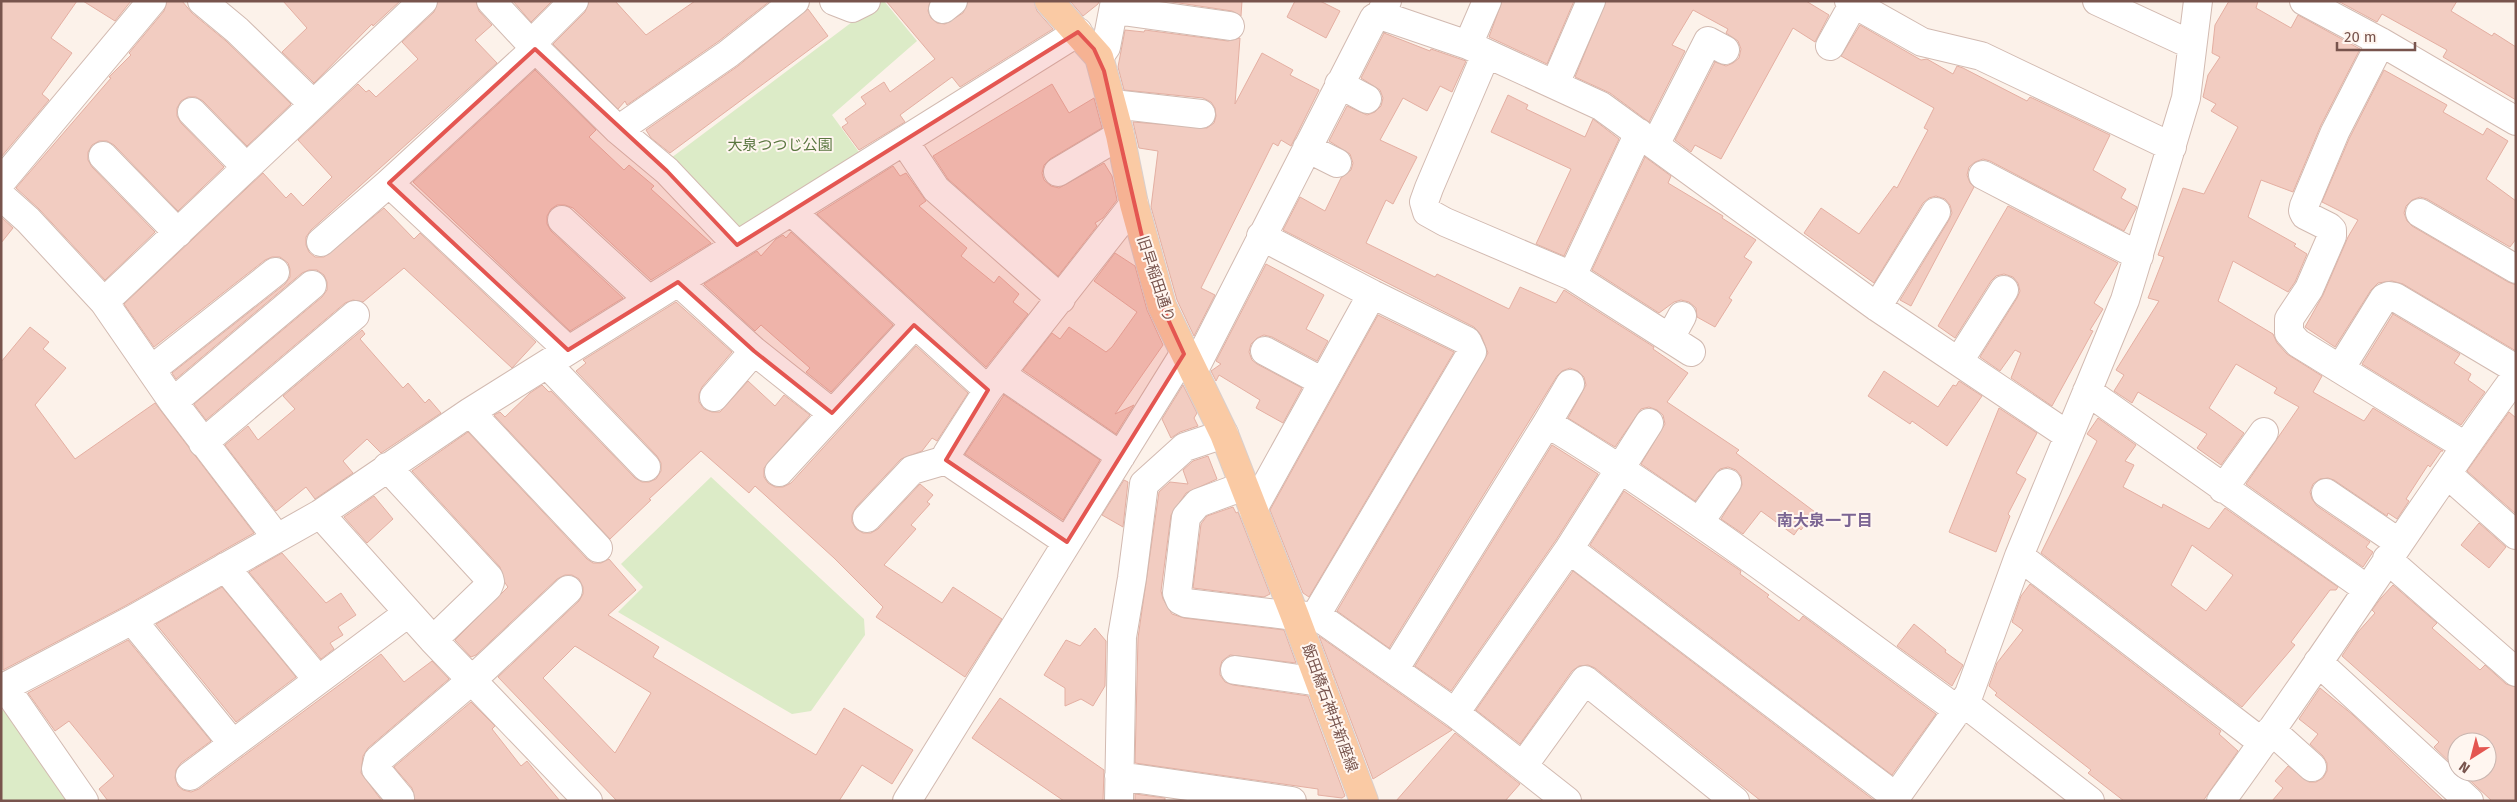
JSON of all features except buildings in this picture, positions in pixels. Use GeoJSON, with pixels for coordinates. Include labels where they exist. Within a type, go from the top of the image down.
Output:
{"type":"FeatureCollection","features":[{"type":"Feature","properties":{"kind":"main road","name":"旧早稲田通り"},"geometry":{"type":"LineString","coordinates":[[1049,1],[1099,57],[1113,104],[1134,204],[1162,306],[1224,434],[1249,498],[1306,616]]}},
{"type":"Feature","properties":{"kind":"main road","name":"飯田橋石神井新座線"},"geometry":{"type":"LineString","coordinates":[[1306,616],[1320,682],[1364,801]]}},
{"type":"Feature","properties":{"kind":"street"},"geometry":{"type":"LineString","coordinates":[[1,182],[152,1]]}},
{"type":"Feature","properties":{"kind":"street"},"geometry":{"type":"LineString","coordinates":[[202,1],[237,30],[313,104]]}},
{"type":"Feature","properties":{"kind":"street"},"geometry":{"type":"LineString","coordinates":[[104,302],[422,1]]}},
{"type":"Feature","properties":{"kind":"street"},"geometry":{"type":"LineString","coordinates":[[491,1],[533,47],[618,130],[667,171],[737,245]]}},
{"type":"Feature","properties":{"kind":"street"},"geometry":{"type":"LineString","coordinates":[[618,130],[728,54],[795,1]]}},
{"type":"Feature","properties":{"kind":"street"},"geometry":{"type":"LineString","coordinates":[[834,1],[852,8],[866,1]]}},
{"type":"Feature","properties":{"kind":"street"},"geometry":{"type":"LineString","coordinates":[[1487,1],[1477,49],[1424,202],[1427,212],[1445,222],[1572,276],[1681,335]]}},
{"type":"Feature","properties":{"kind":"street"},"geometry":{"type":"LineString","coordinates":[[1555,84],[1591,1]]}},
{"type":"Feature","properties":{"kind":"street"},"geometry":{"type":"LineString","coordinates":[[2098,1],[2192,45]]}},
{"type":"Feature","properties":{"kind":"street"},"geometry":{"type":"LineString","coordinates":[[1569,549],[1895,799],[1962,707],[2019,556],[2125,300],[2186,98],[2198,1]]}},
{"type":"Feature","properties":{"kind":"street"},"geometry":{"type":"LineString","coordinates":[[2304,1],[2381,42],[2516,121]]}},
{"type":"Feature","properties":{"kind":"street"},"geometry":{"type":"LineString","coordinates":[[321,242],[389,183],[533,47],[574,2]]}},
{"type":"Feature","properties":{"kind":"street"},"geometry":{"type":"LineString","coordinates":[[1830,46],[1853,2],[1922,42],[1981,56],[2172,147]]}},
{"type":"Feature","properties":{"kind":"street"},"geometry":{"type":"LineString","coordinates":[[1099,57],[1106,47],[1115,6],[1230,26]]}},
{"type":"Feature","properties":{"kind":"street"},"geometry":{"type":"LineString","coordinates":[[906,801],[1121,456],[1188,363],[1261,236],[1374,18],[1384,8],[1422,29],[1477,49],[1601,106],[1877,307],[2069,436]]}},
{"type":"Feature","properties":{"kind":"street"},"geometry":{"type":"LineString","coordinates":[[84,801],[3,688],[132,620],[320,514],[470,412],[1078,32]]}},
{"type":"Feature","properties":{"kind":"street"},"geometry":{"type":"LineString","coordinates":[[1572,276],[1647,139],[1708,41]]}},
{"type":"Feature","properties":{"kind":"street"},"geometry":{"type":"LineString","coordinates":[[2381,42],[2335,132],[2304,206],[2303,211],[2305,215],[2329,227],[2332,230],[2332,236],[2312,284],[2290,314],[2287,322],[2289,334],[2298,343],[2465,446]]}},
{"type":"Feature","properties":{"kind":"street"},"geometry":{"type":"LineString","coordinates":[[1340,84],[1367,99]]}},
{"type":"Feature","properties":{"kind":"street"},"geometry":{"type":"LineString","coordinates":[[1113,104],[1201,114]]}},
{"type":"Feature","properties":{"kind":"street"},"geometry":{"type":"LineString","coordinates":[[192,112],[246,167]]}},
{"type":"Feature","properties":{"kind":"street"},"geometry":{"type":"LineString","coordinates":[[1058,172],[1120,135]]}},
{"type":"Feature","properties":{"kind":"street"},"geometry":{"type":"LineString","coordinates":[[904,141],[936,189],[1060,299]]}},
{"type":"Feature","properties":{"kind":"street"},"geometry":{"type":"LineString","coordinates":[[1306,148],[1337,163]]}},
{"type":"Feature","properties":{"kind":"street"},"geometry":{"type":"LineString","coordinates":[[102,156],[178,233]]}},
{"type":"Feature","properties":{"kind":"street"},"geometry":{"type":"LineString","coordinates":[[1983,175],[2139,256]]}},
{"type":"Feature","properties":{"kind":"street"},"geometry":{"type":"LineString","coordinates":[[389,183],[558,358],[646,467]]}},
{"type":"Feature","properties":{"kind":"street"},"geometry":{"type":"LineString","coordinates":[[1,196],[51,244],[104,302],[203,443],[277,538]]}},
{"type":"Feature","properties":{"kind":"street"},"geometry":{"type":"LineString","coordinates":[[946,460],[947,454],[995,383],[1134,204]]}},
{"type":"Feature","properties":{"kind":"street"},"geometry":{"type":"LineString","coordinates":[[792,212],[914,325],[995,383],[1121,456]]}},
{"type":"Feature","properties":{"kind":"street"},"geometry":{"type":"LineString","coordinates":[[1877,307],[1936,212]]}},
{"type":"Feature","properties":{"kind":"street"},"geometry":{"type":"LineString","coordinates":[[2420,213],[2516,269]]}},
{"type":"Feature","properties":{"kind":"street"},"geometry":{"type":"LineString","coordinates":[[562,220],[648,299]]}},
{"type":"Feature","properties":{"kind":"street"},"geometry":{"type":"LineString","coordinates":[[1261,236],[1467,341],[1472,352],[1306,616]]}},
{"type":"Feature","properties":{"kind":"street"},"geometry":{"type":"LineString","coordinates":[[152,370],[275,272]]}},
{"type":"Feature","properties":{"kind":"street"},"geometry":{"type":"LineString","coordinates":[[678,282],[754,352],[832,413]]}},
{"type":"Feature","properties":{"kind":"street"},"geometry":{"type":"LineString","coordinates":[[173,402],[312,285]]}},
{"type":"Feature","properties":{"kind":"street"},"geometry":{"type":"LineString","coordinates":[[1959,361],[2004,290]]}},
{"type":"Feature","properties":{"kind":"street"},"geometry":{"type":"LineString","coordinates":[[1372,294],[1323,382],[1249,498],[1198,503],[1186,517],[1177,593],[1180,600],[1186,603],[1306,616],[1394,670],[1455,713],[1523,766],[1549,795]]}},
{"type":"Feature","properties":{"kind":"street"},"geometry":{"type":"LineString","coordinates":[[2224,800],[2392,551],[2465,446],[2514,382],[2395,297],[2388,296],[2384,298],[2340,369]]}},
{"type":"Feature","properties":{"kind":"street"},"geometry":{"type":"LineString","coordinates":[[203,443],[355,315]]}},
{"type":"Feature","properties":{"kind":"street"},"geometry":{"type":"LineString","coordinates":[[779,472],[832,413],[841,407],[914,325]]}},
{"type":"Feature","properties":{"kind":"street"},"geometry":{"type":"LineString","coordinates":[[1265,351],[1323,382]]}},
{"type":"Feature","properties":{"kind":"street"},"geometry":{"type":"LineString","coordinates":[[714,397],[754,352]]}},
{"type":"Feature","properties":{"kind":"street"},"geometry":{"type":"LineString","coordinates":[[1394,670],[1570,384]]}},
{"type":"Feature","properties":{"kind":"street"},"geometry":{"type":"LineString","coordinates":[[2087,391],[2367,589]]}},
{"type":"Feature","properties":{"kind":"street"},"geometry":{"type":"LineString","coordinates":[[470,412],[598,548]]}},
{"type":"Feature","properties":{"kind":"street"},"geometry":{"type":"LineString","coordinates":[[1547,423],[1620,467],[1700,521],[1962,707],[2090,801]]}},
{"type":"Feature","properties":{"kind":"street"},"geometry":{"type":"LineString","coordinates":[[1455,713],[1569,549],[1649,423]]}},
{"type":"Feature","properties":{"kind":"street"},"geometry":{"type":"LineString","coordinates":[[2223,489],[2264,432]]}},
{"type":"Feature","properties":{"kind":"street"},"geometry":{"type":"LineString","coordinates":[[1224,434],[1185,447],[1144,484],[1132,578],[1122,637],[1119,789],[1292,801]]}},
{"type":"Feature","properties":{"kind":"street"},"geometry":{"type":"LineString","coordinates":[[867,518],[912,470],[946,460]]}},
{"type":"Feature","properties":{"kind":"street"},"geometry":{"type":"LineString","coordinates":[[946,460],[1067,542]]}},
{"type":"Feature","properties":{"kind":"street"},"geometry":{"type":"LineString","coordinates":[[387,467],[489,578],[488,587],[433,640]]}},
{"type":"Feature","properties":{"kind":"street"},"geometry":{"type":"LineString","coordinates":[[2446,474],[2516,535]]}},
{"type":"Feature","properties":{"kind":"street"},"geometry":{"type":"LineString","coordinates":[[1700,521],[1728,483]]}},
{"type":"Feature","properties":{"kind":"street"},"geometry":{"type":"LineString","coordinates":[[2326,493],[2392,551],[2516,672]]}},
{"type":"Feature","properties":{"kind":"street"},"geometry":{"type":"LineString","coordinates":[[320,514],[433,640],[587,800]]}},
{"type":"Feature","properties":{"kind":"street"},"geometry":{"type":"LineString","coordinates":[[2019,556],[2267,737],[2312,767]]}},
{"type":"Feature","properties":{"kind":"street"},"geometry":{"type":"LineString","coordinates":[[225,567],[318,680]]}},
{"type":"Feature","properties":{"kind":"street"},"geometry":{"type":"LineString","coordinates":[[400,798],[376,769],[378,760],[472,680],[568,590]]}},
{"type":"Feature","properties":{"kind":"street"},"geometry":{"type":"LineString","coordinates":[[190,776],[408,613]]}},
{"type":"Feature","properties":{"kind":"street"},"geometry":{"type":"LineString","coordinates":[[132,620],[233,744]]}},
{"type":"Feature","properties":{"kind":"street"},"geometry":{"type":"LineString","coordinates":[[2318,662],[2469,801]]}},
{"type":"Feature","properties":{"kind":"street"},"geometry":{"type":"LineString","coordinates":[[1235,670],[1320,682]]}},
{"type":"Feature","properties":{"kind":"street"},"geometry":{"type":"LineString","coordinates":[[1523,766],[1585,680],[1735,801]]}},
{"type":"Feature","properties":{"kind":"highlighted area"},"geometry":{"type":"Polygon","coordinates":[[[1078,32],[1094,49],[1104,71],[1146,254],[1162,306],[1184,354],[1067,542],[951,466],[946,460],[988,390],[914,325],[832,413],[754,351],[678,282],[568,350],[389,183],[535,49],[667,171],[737,245],[1078,32]]]}},
{"type":"Feature","properties":{"kind":"green space","name":"大泉つつじ公園"},"geometry":{"type":"Polygon","coordinates":[[[880,1],[884,1],[917,41],[832,115],[864,159],[741,234],[671,158],[880,1]]]}},
{"type":"Feature","properties":{"kind":"green space"},"geometry":{"type":"Polygon","coordinates":[[[711,477],[864,619],[865,635],[811,711],[792,714],[618,612],[643,587],[621,564],[711,477]]]}},
{"type":"Feature","properties":{"kind":"green space"},"geometry":{"type":"Polygon","coordinates":[[[1,710],[8,712],[69,797],[64,801],[1,801],[1,710]]]}},
{"type":"Feature","properties":{"kind":"district","name":"南大泉一丁目"},"geometry":{"type":"Point","coordinates":[1825,520]}}]}
